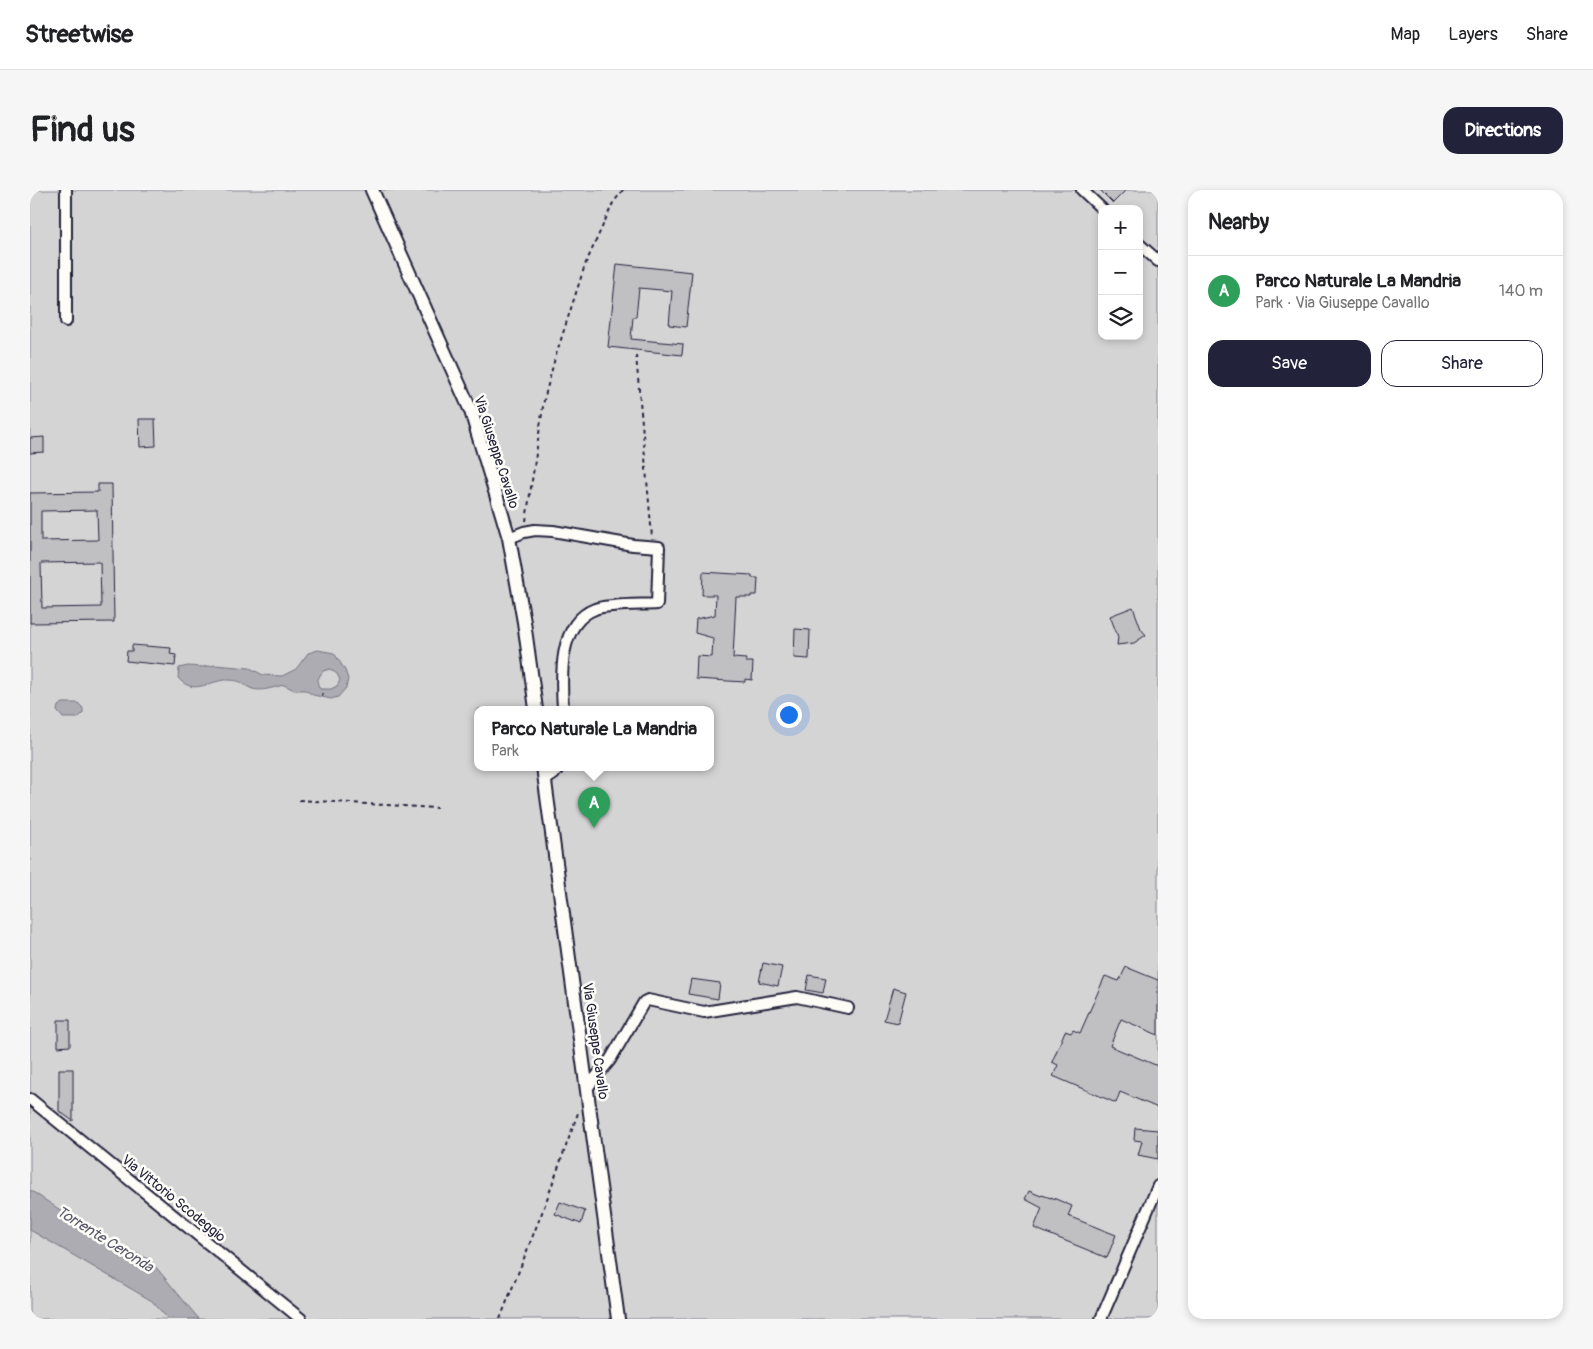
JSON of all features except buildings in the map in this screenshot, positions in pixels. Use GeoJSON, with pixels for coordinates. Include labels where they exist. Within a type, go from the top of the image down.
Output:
{"type":"FeatureCollection","features":[{"type":"Feature","properties":{"kind":"street"},"geometry":{"type":"LineString","coordinates":[[66,190],[66,321]]}},
{"type":"Feature","properties":{"kind":"street","name":"Via Giuseppe Cavallo"},"geometry":{"type":"LineString","coordinates":[[372,190],[471,411],[509,538],[524,622],[536,706]]}},
{"type":"Feature","properties":{"kind":"street"},"geometry":{"type":"LineString","coordinates":[[1082,190],[1098,205]]}},
{"type":"Feature","properties":{"kind":"street"},"geometry":{"type":"LineString","coordinates":[[1143,248],[1158,261]]}},
{"type":"Feature","properties":{"kind":"street"},"geometry":{"type":"LineString","coordinates":[[509,538],[535,530],[553,531],[633,546],[659,548],[657,604],[595,609],[579,620],[569,634],[563,676],[564,706]]}},
{"type":"Feature","properties":{"kind":"street","name":"Via Giuseppe Cavallo"},"geometry":{"type":"LineString","coordinates":[[544,771],[618,1319]]}},
{"type":"Feature","properties":{"kind":"street"},"geometry":{"type":"LineString","coordinates":[[545,780],[556,771]]}},
{"type":"Feature","properties":{"kind":"street"},"geometry":{"type":"LineString","coordinates":[[587,1088],[610,1060],[644,1002],[648,1000],[704,1012],[798,997],[848,1008]]}},
{"type":"Feature","properties":{"kind":"street","name":"Via Vittorio Scodeggio"},"geometry":{"type":"LineString","coordinates":[[30,1099],[301,1319]]}},
{"type":"Feature","properties":{"kind":"street"},"geometry":{"type":"LineString","coordinates":[[1101,1319],[1158,1186]]}},
{"type":"Feature","properties":{"kind":"path"},"geometry":{"type":"LineString","coordinates":[[524,532],[544,400],[554,358],[585,265],[613,203],[623,190]]}},
{"type":"Feature","properties":{"kind":"path"},"geometry":{"type":"LineString","coordinates":[[636,355],[653,547]]}},
{"type":"Feature","properties":{"kind":"path"},"geometry":{"type":"LineString","coordinates":[[322,697],[323,689]]}},
{"type":"Feature","properties":{"kind":"path"},"geometry":{"type":"LineString","coordinates":[[299,800],[437,808]]}},
{"type":"Feature","properties":{"kind":"path"},"geometry":{"type":"LineString","coordinates":[[500,1319],[543,1210],[580,1107]]}},
{"type":"Feature","properties":{"kind":"shaded area"},"geometry":{"type":"Polygon","coordinates":[[[30,190],[1158,190],[1158,1319],[30,1319],[30,190]]]}},
{"type":"Feature","properties":{"kind":"water"},"geometry":{"type":"Polygon","coordinates":[[[318,650],[334,653],[345,670],[348,679],[346,688],[338,697],[331,699],[313,695],[305,690],[294,690],[284,685],[258,690],[250,688],[239,681],[229,680],[197,687],[190,686],[178,678],[179,668],[215,665],[250,668],[263,675],[282,676],[296,669],[308,653],[318,650]],[[330,669],[323,671],[318,682],[320,689],[331,689],[337,686],[340,680],[337,674],[330,669]]]}},
{"type":"Feature","properties":{"kind":"water"},"geometry":{"type":"Polygon","coordinates":[[[63,703],[78,703],[83,708],[83,713],[78,718],[63,718],[57,711],[58,706],[63,703]]]}},
{"type":"Feature","properties":{"kind":"water","name":"Torrente Ceronda"},"geometry":{"type":"Polygon","coordinates":[[[30,1190],[95,1233],[150,1260],[199,1319],[168,1319],[152,1301],[30,1230],[30,1190]]]}},
{"type":"Feature","properties":{"kind":"place","name":"Parco Naturale La Mandria"},"geometry":{"type":"Point","coordinates":[594,828]}}]}
